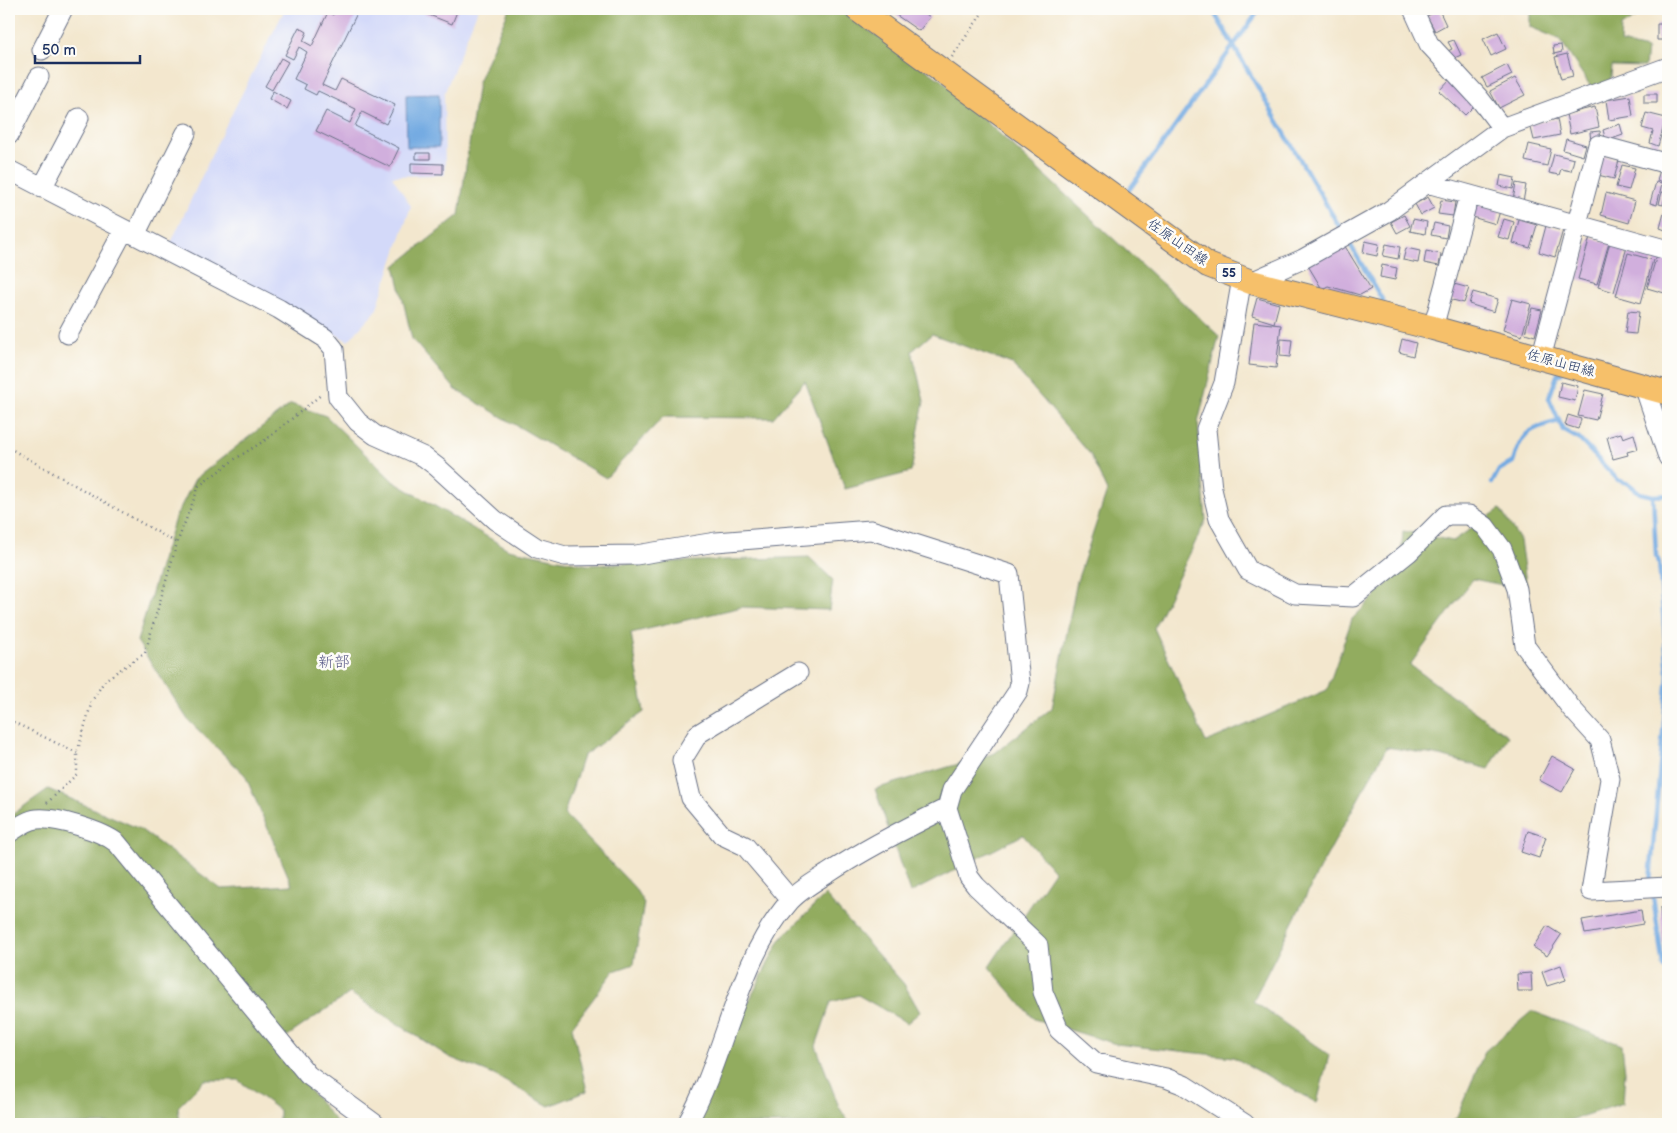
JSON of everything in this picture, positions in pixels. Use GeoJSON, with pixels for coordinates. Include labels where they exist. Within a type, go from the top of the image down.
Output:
{"type":"FeatureCollection","features":[{"type":"Feature","properties":{"kind":"main road","name":"佐原山田線"},"geometry":{"type":"LineString","coordinates":[[858,9],[1208,265],[1246,280],[1433,328],[1668,393]]}},
{"type":"Feature","properties":{"kind":"street"},"geometry":{"type":"LineString","coordinates":[[42,50],[63,9]]}},
{"type":"Feature","properties":{"kind":"street"},"geometry":{"type":"LineString","coordinates":[[1413,9],[1429,44],[1479,98],[1502,128]]}},
{"type":"Feature","properties":{"kind":"street"},"geometry":{"type":"LineString","coordinates":[[1668,67],[1502,128],[1389,211],[1302,258],[1246,280],[1224,384],[1206,429],[1212,489],[1219,519],[1248,570],[1295,594],[1353,597],[1409,552],[1446,515],[1469,515],[1485,526],[1502,549],[1517,589],[1525,646],[1571,708],[1600,740],[1610,779],[1591,891],[1668,887]]}},
{"type":"Feature","properties":{"kind":"street"},"geometry":{"type":"LineString","coordinates":[[9,135],[39,77]]}},
{"type":"Feature","properties":{"kind":"street"},"geometry":{"type":"LineString","coordinates":[[42,188],[79,118]]}},
{"type":"Feature","properties":{"kind":"street"},"geometry":{"type":"LineString","coordinates":[[68,334],[130,232],[186,133]]}},
{"type":"Feature","properties":{"kind":"street"},"geometry":{"type":"LineString","coordinates":[[1541,358],[1598,145],[1668,164]]}},
{"type":"Feature","properties":{"kind":"street"},"geometry":{"type":"LineString","coordinates":[[9,170],[279,309],[325,338],[334,349],[338,397],[358,422],[375,435],[424,457],[495,520],[536,548],[565,556],[636,554],[716,542],[871,530],[1008,574],[1020,683],[1018,691],[952,790],[947,808],[969,877],[1038,946],[1043,992],[1059,1030],[1096,1063],[1166,1078],[1184,1085],[1245,1124]]}},
{"type":"Feature","properties":{"kind":"street"},"geometry":{"type":"LineString","coordinates":[[1427,183],[1668,250]]}},
{"type":"Feature","properties":{"kind":"street"},"geometry":{"type":"LineString","coordinates":[[1433,328],[1469,195]]}},
{"type":"Feature","properties":{"kind":"street"},"geometry":{"type":"LineString","coordinates":[[1644,386],[1668,458]]}},
{"type":"Feature","properties":{"kind":"street"},"geometry":{"type":"LineString","coordinates":[[791,900],[745,846],[722,835],[691,798],[682,760],[698,734],[798,673]]}},
{"type":"Feature","properties":{"kind":"street"},"geometry":{"type":"LineString","coordinates":[[687,1124],[700,1100],[749,970],[768,930],[791,900],[849,859],[947,808]]}},
{"type":"Feature","properties":{"kind":"street"},"geometry":{"type":"LineString","coordinates":[[9,833],[34,819],[46,819],[101,833],[117,842],[308,1075],[375,1124]]}},
{"type":"Feature","properties":{"kind":"path"},"geometry":{"type":"LineString","coordinates":[[942,71],[985,9]]}},
{"type":"Feature","properties":{"kind":"path"},"geometry":{"type":"LineString","coordinates":[[34,819],[48,801],[77,774],[77,753],[92,702],[106,680],[145,653],[177,543],[199,486],[234,459],[267,439],[320,393],[338,397]]}},
{"type":"Feature","properties":{"kind":"path"},"geometry":{"type":"LineString","coordinates":[[9,448],[177,543]]}},
{"type":"Feature","properties":{"kind":"path"},"geometry":{"type":"LineString","coordinates":[[9,720],[77,753]]}},
{"type":"Feature","properties":{"kind":"shaded area"},"geometry":{"type":"Polygon","coordinates":[[[285,9],[478,9],[444,94],[445,175],[392,176],[411,206],[376,311],[348,341],[169,247],[219,139],[285,9]]]}},
{"type":"Feature","properties":{"kind":"green space"},"geometry":{"type":"Polygon","coordinates":[[[509,9],[838,9],[941,80],[1219,336],[1198,423],[1206,520],[1154,628],[1206,742],[1327,690],[1352,619],[1400,571],[1403,531],[1453,541],[1500,509],[1520,540],[1527,590],[1473,579],[1410,665],[1508,736],[1489,769],[1440,756],[1387,747],[1320,868],[1253,1001],[1329,1055],[1317,1103],[1233,1057],[1116,1044],[1034,1019],[989,967],[1054,871],[1023,835],[910,893],[875,789],[995,753],[1052,708],[1077,581],[1107,491],[1090,454],[1012,364],[932,334],[912,351],[924,401],[911,472],[845,489],[805,381],[773,418],[663,417],[606,478],[456,390],[412,339],[395,266],[459,215],[478,82],[509,9]]]}},
{"type":"Feature","properties":{"kind":"green space"},"geometry":{"type":"Polygon","coordinates":[[[1530,9],[1660,9],[1662,11],[1638,16],[1621,27],[1620,43],[1647,49],[1645,67],[1612,66],[1610,87],[1591,87],[1559,39],[1530,27],[1530,9]]]}},
{"type":"Feature","properties":{"kind":"green space"},"geometry":{"type":"Polygon","coordinates":[[[291,404],[326,416],[394,482],[508,549],[588,565],[809,557],[833,580],[829,610],[742,607],[631,633],[644,712],[583,756],[564,814],[634,887],[644,903],[634,964],[614,971],[572,1027],[587,1091],[549,1106],[494,1075],[449,1057],[350,993],[273,1046],[338,1124],[279,1124],[279,1110],[238,1080],[205,1080],[178,1107],[180,1124],[9,1124],[9,817],[48,789],[140,829],[221,889],[292,885],[245,775],[188,720],[137,641],[175,518],[195,479],[291,404]]]}},
{"type":"Feature","properties":{"kind":"green space"},"geometry":{"type":"Polygon","coordinates":[[[825,895],[904,984],[920,1012],[907,1023],[858,995],[831,1002],[816,1046],[839,1107],[850,1124],[694,1124],[749,1001],[780,940],[825,895]]]}},
{"type":"Feature","properties":{"kind":"green space"},"geometry":{"type":"Polygon","coordinates":[[[1532,1011],[1622,1045],[1625,1072],[1623,1103],[1558,1124],[1450,1124],[1457,1116],[1485,1051],[1532,1011]]]}},
{"type":"Feature","properties":{"kind":"water"},"geometry":{"type":"Polygon","coordinates":[[[439,94],[439,147],[407,147],[406,95],[439,94]]]}},
{"type":"Feature","properties":{"kind":"building"},"geometry":{"type":"Polygon","coordinates":[[[332,9],[359,9],[322,85],[335,91],[341,79],[395,105],[386,124],[362,112],[355,126],[399,148],[390,167],[316,131],[326,111],[350,123],[356,109],[318,91],[316,95],[304,89],[306,85],[294,79],[307,52],[299,47],[293,59],[285,55],[299,27],[307,32],[303,41],[312,46],[328,12],[333,15],[335,11],[332,9]]]}},
{"type":"Feature","properties":{"kind":"building"},"geometry":{"type":"Polygon","coordinates":[[[414,9],[458,9],[452,24],[414,9]]]}},
{"type":"Feature","properties":{"kind":"building"},"geometry":{"type":"Polygon","coordinates":[[[901,9],[919,9],[930,17],[919,31],[896,15],[901,9]]]}},
{"type":"Feature","properties":{"kind":"building"},"geometry":{"type":"Polygon","coordinates":[[[1439,10],[1446,25],[1435,31],[1427,16],[1439,10]]]}},
{"type":"Feature","properties":{"kind":"building"},"geometry":{"type":"Polygon","coordinates":[[[1657,24],[1668,24],[1668,40],[1657,40],[1657,24]]]}},
{"type":"Feature","properties":{"kind":"building"},"geometry":{"type":"Polygon","coordinates":[[[1498,32],[1506,49],[1491,56],[1483,39],[1498,32]]]}},
{"type":"Feature","properties":{"kind":"building"},"geometry":{"type":"Polygon","coordinates":[[[1454,40],[1461,55],[1450,60],[1446,52],[1452,49],[1448,42],[1454,40]]]}},
{"type":"Feature","properties":{"kind":"building"},"geometry":{"type":"Polygon","coordinates":[[[1561,45],[1562,52],[1554,54],[1553,46],[1561,45]]]}},
{"type":"Feature","properties":{"kind":"building"},"geometry":{"type":"Polygon","coordinates":[[[1567,54],[1573,76],[1561,79],[1555,57],[1567,54]]]}},
{"type":"Feature","properties":{"kind":"building"},"geometry":{"type":"Polygon","coordinates":[[[281,58],[288,62],[272,90],[265,86],[281,58]]]}},
{"type":"Feature","properties":{"kind":"building"},"geometry":{"type":"Polygon","coordinates":[[[1507,65],[1512,75],[1487,87],[1482,78],[1507,65]]]}},
{"type":"Feature","properties":{"kind":"building"},"geometry":{"type":"Polygon","coordinates":[[[1515,78],[1525,95],[1499,108],[1490,91],[1515,78]]]}},
{"type":"Feature","properties":{"kind":"building"},"geometry":{"type":"Polygon","coordinates":[[[1450,79],[1476,104],[1465,115],[1439,91],[1450,79]]]}},
{"type":"Feature","properties":{"kind":"building"},"geometry":{"type":"Polygon","coordinates":[[[273,91],[291,101],[287,109],[269,99],[273,91]]]}},
{"type":"Feature","properties":{"kind":"building"},"geometry":{"type":"Polygon","coordinates":[[[1644,94],[1657,94],[1657,103],[1644,103],[1644,94]]]}},
{"type":"Feature","properties":{"kind":"building"},"geometry":{"type":"Polygon","coordinates":[[[1630,96],[1633,116],[1609,120],[1606,100],[1630,96]]]}},
{"type":"Feature","properties":{"kind":"building"},"geometry":{"type":"Polygon","coordinates":[[[1595,107],[1599,127],[1570,134],[1566,114],[1595,107]]]}},
{"type":"Feature","properties":{"kind":"building"},"geometry":{"type":"Polygon","coordinates":[[[1646,113],[1666,118],[1658,146],[1650,143],[1653,131],[1642,128],[1646,113]]]}},
{"type":"Feature","properties":{"kind":"building"},"geometry":{"type":"Polygon","coordinates":[[[1557,119],[1560,135],[1534,140],[1530,124],[1557,119]]]}},
{"type":"Feature","properties":{"kind":"building"},"geometry":{"type":"Polygon","coordinates":[[[1620,124],[1623,135],[1606,141],[1603,130],[1620,124]]]}},
{"type":"Feature","properties":{"kind":"building"},"geometry":{"type":"Polygon","coordinates":[[[1600,131],[1601,142],[1591,142],[1590,132],[1600,131]]]}},
{"type":"Feature","properties":{"kind":"building"},"geometry":{"type":"Polygon","coordinates":[[[1566,139],[1586,145],[1583,156],[1563,150],[1566,139]]]}},
{"type":"Feature","properties":{"kind":"building"},"geometry":{"type":"Polygon","coordinates":[[[1529,144],[1551,149],[1547,166],[1525,161],[1529,144]]]}},
{"type":"Feature","properties":{"kind":"building"},"geometry":{"type":"Polygon","coordinates":[[[416,153],[430,153],[430,159],[416,159],[416,153]]]}},
{"type":"Feature","properties":{"kind":"building"},"geometry":{"type":"Polygon","coordinates":[[[1554,154],[1574,159],[1571,171],[1561,169],[1559,175],[1549,173],[1554,154]]]}},
{"type":"Feature","properties":{"kind":"building"},"geometry":{"type":"Polygon","coordinates":[[[1603,156],[1619,160],[1614,179],[1598,175],[1603,156]]]}},
{"type":"Feature","properties":{"kind":"building"},"geometry":{"type":"Polygon","coordinates":[[[411,163],[443,164],[443,174],[411,173],[411,163]]]}},
{"type":"Feature","properties":{"kind":"building"},"geometry":{"type":"Polygon","coordinates":[[[1622,165],[1635,168],[1629,190],[1616,187],[1622,165]]]}},
{"type":"Feature","properties":{"kind":"building"},"geometry":{"type":"Polygon","coordinates":[[[1660,170],[1666,171],[1664,182],[1657,180],[1660,170]]]}},
{"type":"Feature","properties":{"kind":"building"},"geometry":{"type":"Polygon","coordinates":[[[1501,175],[1515,178],[1513,189],[1499,186],[1501,175]]]}},
{"type":"Feature","properties":{"kind":"building"},"geometry":{"type":"Polygon","coordinates":[[[1656,182],[1662,183],[1657,205],[1650,203],[1656,182]]]}},
{"type":"Feature","properties":{"kind":"building"},"geometry":{"type":"Polygon","coordinates":[[[1516,183],[1526,185],[1523,202],[1513,200],[1516,183]]]}},
{"type":"Feature","properties":{"kind":"building"},"geometry":{"type":"Polygon","coordinates":[[[1662,192],[1666,193],[1663,205],[1659,204],[1662,192]]]}},
{"type":"Feature","properties":{"kind":"building"},"geometry":{"type":"Polygon","coordinates":[[[1606,193],[1635,201],[1629,223],[1601,215],[1606,193]]]}},
{"type":"Feature","properties":{"kind":"building"},"geometry":{"type":"Polygon","coordinates":[[[1428,197],[1434,208],[1421,215],[1415,204],[1428,197]]]}},
{"type":"Feature","properties":{"kind":"building"},"geometry":{"type":"Polygon","coordinates":[[[1441,200],[1455,202],[1453,216],[1438,214],[1441,200]]]}},
{"type":"Feature","properties":{"kind":"building"},"geometry":{"type":"Polygon","coordinates":[[[1475,204],[1500,211],[1496,224],[1472,217],[1475,204]]]}},
{"type":"Feature","properties":{"kind":"building"},"geometry":{"type":"Polygon","coordinates":[[[1664,213],[1668,214],[1668,231],[1660,228],[1664,213]]]}},
{"type":"Feature","properties":{"kind":"building"},"geometry":{"type":"Polygon","coordinates":[[[1404,215],[1410,226],[1397,233],[1391,222],[1404,215]]]}},
{"type":"Feature","properties":{"kind":"building"},"geometry":{"type":"Polygon","coordinates":[[[1413,219],[1427,222],[1425,234],[1410,231],[1413,219]]]}},
{"type":"Feature","properties":{"kind":"building"},"geometry":{"type":"Polygon","coordinates":[[[1504,219],[1514,222],[1509,240],[1498,237],[1504,219]]]}},
{"type":"Feature","properties":{"kind":"building"},"geometry":{"type":"Polygon","coordinates":[[[1519,220],[1537,225],[1530,248],[1513,243],[1519,220]]]}},
{"type":"Feature","properties":{"kind":"building"},"geometry":{"type":"Polygon","coordinates":[[[1434,223],[1448,226],[1446,238],[1431,235],[1434,223]]]}},
{"type":"Feature","properties":{"kind":"building"},"geometry":{"type":"Polygon","coordinates":[[[1546,226],[1563,230],[1555,257],[1539,252],[1546,226]]]}},
{"type":"Feature","properties":{"kind":"building"},"geometry":{"type":"Polygon","coordinates":[[[1590,237],[1609,243],[1597,284],[1578,279],[1590,237]]]}},
{"type":"Feature","properties":{"kind":"building"},"geometry":{"type":"Polygon","coordinates":[[[1365,241],[1379,244],[1377,256],[1363,253],[1365,241]]]}},
{"type":"Feature","properties":{"kind":"building"},"geometry":{"type":"Polygon","coordinates":[[[1610,242],[1627,247],[1614,292],[1598,287],[1610,242]]]}},
{"type":"Feature","properties":{"kind":"building"},"geometry":{"type":"Polygon","coordinates":[[[1343,243],[1371,289],[1360,295],[1328,286],[1322,289],[1307,264],[1343,243]]]}},
{"type":"Feature","properties":{"kind":"building"},"geometry":{"type":"Polygon","coordinates":[[[1386,244],[1400,247],[1398,259],[1383,256],[1386,244]]]}},
{"type":"Feature","properties":{"kind":"building"},"geometry":{"type":"Polygon","coordinates":[[[1406,248],[1420,251],[1418,263],[1403,260],[1406,248]]]}},
{"type":"Feature","properties":{"kind":"building"},"geometry":{"type":"Polygon","coordinates":[[[1426,251],[1441,254],[1439,266],[1424,263],[1426,251]]]}},
{"type":"Feature","properties":{"kind":"building"},"geometry":{"type":"Polygon","coordinates":[[[1628,253],[1653,260],[1641,303],[1616,296],[1628,253]]]}},
{"type":"Feature","properties":{"kind":"building"},"geometry":{"type":"Polygon","coordinates":[[[1657,255],[1668,258],[1668,294],[1647,288],[1657,255]]]}},
{"type":"Feature","properties":{"kind":"building"},"geometry":{"type":"Polygon","coordinates":[[[1382,265],[1397,268],[1395,280],[1380,277],[1382,265]]]}},
{"type":"Feature","properties":{"kind":"building"},"geometry":{"type":"Polygon","coordinates":[[[1454,284],[1469,288],[1464,303],[1449,299],[1454,284]]]}},
{"type":"Feature","properties":{"kind":"building"},"geometry":{"type":"Polygon","coordinates":[[[1473,292],[1498,299],[1494,312],[1469,304],[1473,292]]]}},
{"type":"Feature","properties":{"kind":"building"},"geometry":{"type":"Polygon","coordinates":[[[1257,298],[1279,304],[1274,323],[1252,316],[1257,298]]]}},
{"type":"Feature","properties":{"kind":"building"},"geometry":{"type":"Polygon","coordinates":[[[1512,299],[1531,304],[1522,336],[1503,330],[1512,299]]]}},
{"type":"Feature","properties":{"kind":"building"},"geometry":{"type":"Polygon","coordinates":[[[1532,308],[1542,310],[1535,336],[1525,333],[1532,308]]]}},
{"type":"Feature","properties":{"kind":"building"},"geometry":{"type":"Polygon","coordinates":[[[1628,311],[1639,312],[1636,334],[1625,333],[1628,311]]]}},
{"type":"Feature","properties":{"kind":"building"},"geometry":{"type":"Polygon","coordinates":[[[1254,322],[1281,325],[1276,368],[1249,365],[1254,322]]]}},
{"type":"Feature","properties":{"kind":"building"},"geometry":{"type":"Polygon","coordinates":[[[1281,339],[1292,340],[1290,357],[1280,356],[1281,339]]]}},
{"type":"Feature","properties":{"kind":"building"},"geometry":{"type":"Polygon","coordinates":[[[1402,339],[1416,343],[1413,356],[1399,352],[1402,339]]]}},
{"type":"Feature","properties":{"kind":"building"},"geometry":{"type":"Polygon","coordinates":[[[1561,382],[1578,386],[1575,401],[1558,397],[1561,382]]]}},
{"type":"Feature","properties":{"kind":"building"},"geometry":{"type":"Polygon","coordinates":[[[1585,390],[1603,394],[1596,420],[1578,416],[1585,390]]]}},
{"type":"Feature","properties":{"kind":"building"},"geometry":{"type":"Polygon","coordinates":[[[1568,415],[1581,419],[1578,429],[1565,425],[1568,415]]]}},
{"type":"Feature","properties":{"kind":"building"},"geometry":{"type":"Polygon","coordinates":[[[1665,415],[1668,415],[1668,426],[1666,427],[1665,415]]]}},
{"type":"Feature","properties":{"kind":"building"},"geometry":{"type":"Polygon","coordinates":[[[1621,433],[1623,438],[1634,434],[1638,449],[1627,452],[1628,455],[1613,459],[1607,437],[1621,433]]]}},
{"type":"Feature","properties":{"kind":"building"},"geometry":{"type":"Polygon","coordinates":[[[1552,756],[1575,769],[1562,792],[1539,780],[1552,756]]]}},
{"type":"Feature","properties":{"kind":"building"},"geometry":{"type":"Polygon","coordinates":[[[1528,831],[1546,837],[1539,858],[1521,852],[1528,831]]]}},
{"type":"Feature","properties":{"kind":"building"},"geometry":{"type":"Polygon","coordinates":[[[1668,907],[1668,943],[1663,943],[1660,908],[1668,907]]]}},
{"type":"Feature","properties":{"kind":"building"},"geometry":{"type":"Polygon","coordinates":[[[1641,910],[1643,924],[1585,934],[1582,920],[1641,910]]]}},
{"type":"Feature","properties":{"kind":"building"},"geometry":{"type":"Polygon","coordinates":[[[1547,926],[1561,935],[1547,956],[1533,947],[1547,926]]]}},
{"type":"Feature","properties":{"kind":"building"},"geometry":{"type":"Polygon","coordinates":[[[1561,965],[1566,980],[1547,986],[1542,972],[1561,965]]]}},
{"type":"Feature","properties":{"kind":"building"},"geometry":{"type":"Polygon","coordinates":[[[1531,973],[1532,991],[1518,991],[1517,974],[1531,973]]]}},
{"type":"Feature","properties":{"kind":"waterway"},"geometry":{"type":"LineString","coordinates":[[1212,9],[1343,233]]}},
{"type":"Feature","properties":{"kind":"waterway"},"geometry":{"type":"LineString","coordinates":[[1129,190],[1260,9]]}},
{"type":"Feature","properties":{"kind":"waterway"},"geometry":{"type":"LineString","coordinates":[[1347,239],[1383,301]]}},
{"type":"Feature","properties":{"kind":"waterway"},"geometry":{"type":"LineString","coordinates":[[1561,374],[1558,373],[1549,398],[1563,430],[1579,439],[1618,480],[1629,484],[1640,493],[1653,496],[1668,495]]}},
{"type":"Feature","properties":{"kind":"waterway"},"geometry":{"type":"LineString","coordinates":[[1492,483],[1499,470],[1513,462],[1520,443],[1528,433],[1534,429],[1559,421]]}},
{"type":"Feature","properties":{"kind":"waterway"},"geometry":{"type":"LineString","coordinates":[[1650,881],[1668,676],[1659,562],[1656,556],[1653,496]]}},
{"type":"Feature","properties":{"kind":"waterway"},"geometry":{"type":"LineString","coordinates":[[1653,896],[1663,966],[1668,972]]}},
{"type":"Feature","properties":{"kind":"district","name":"新部"},"geometry":{"type":"Point","coordinates":[334,662]}}]}
